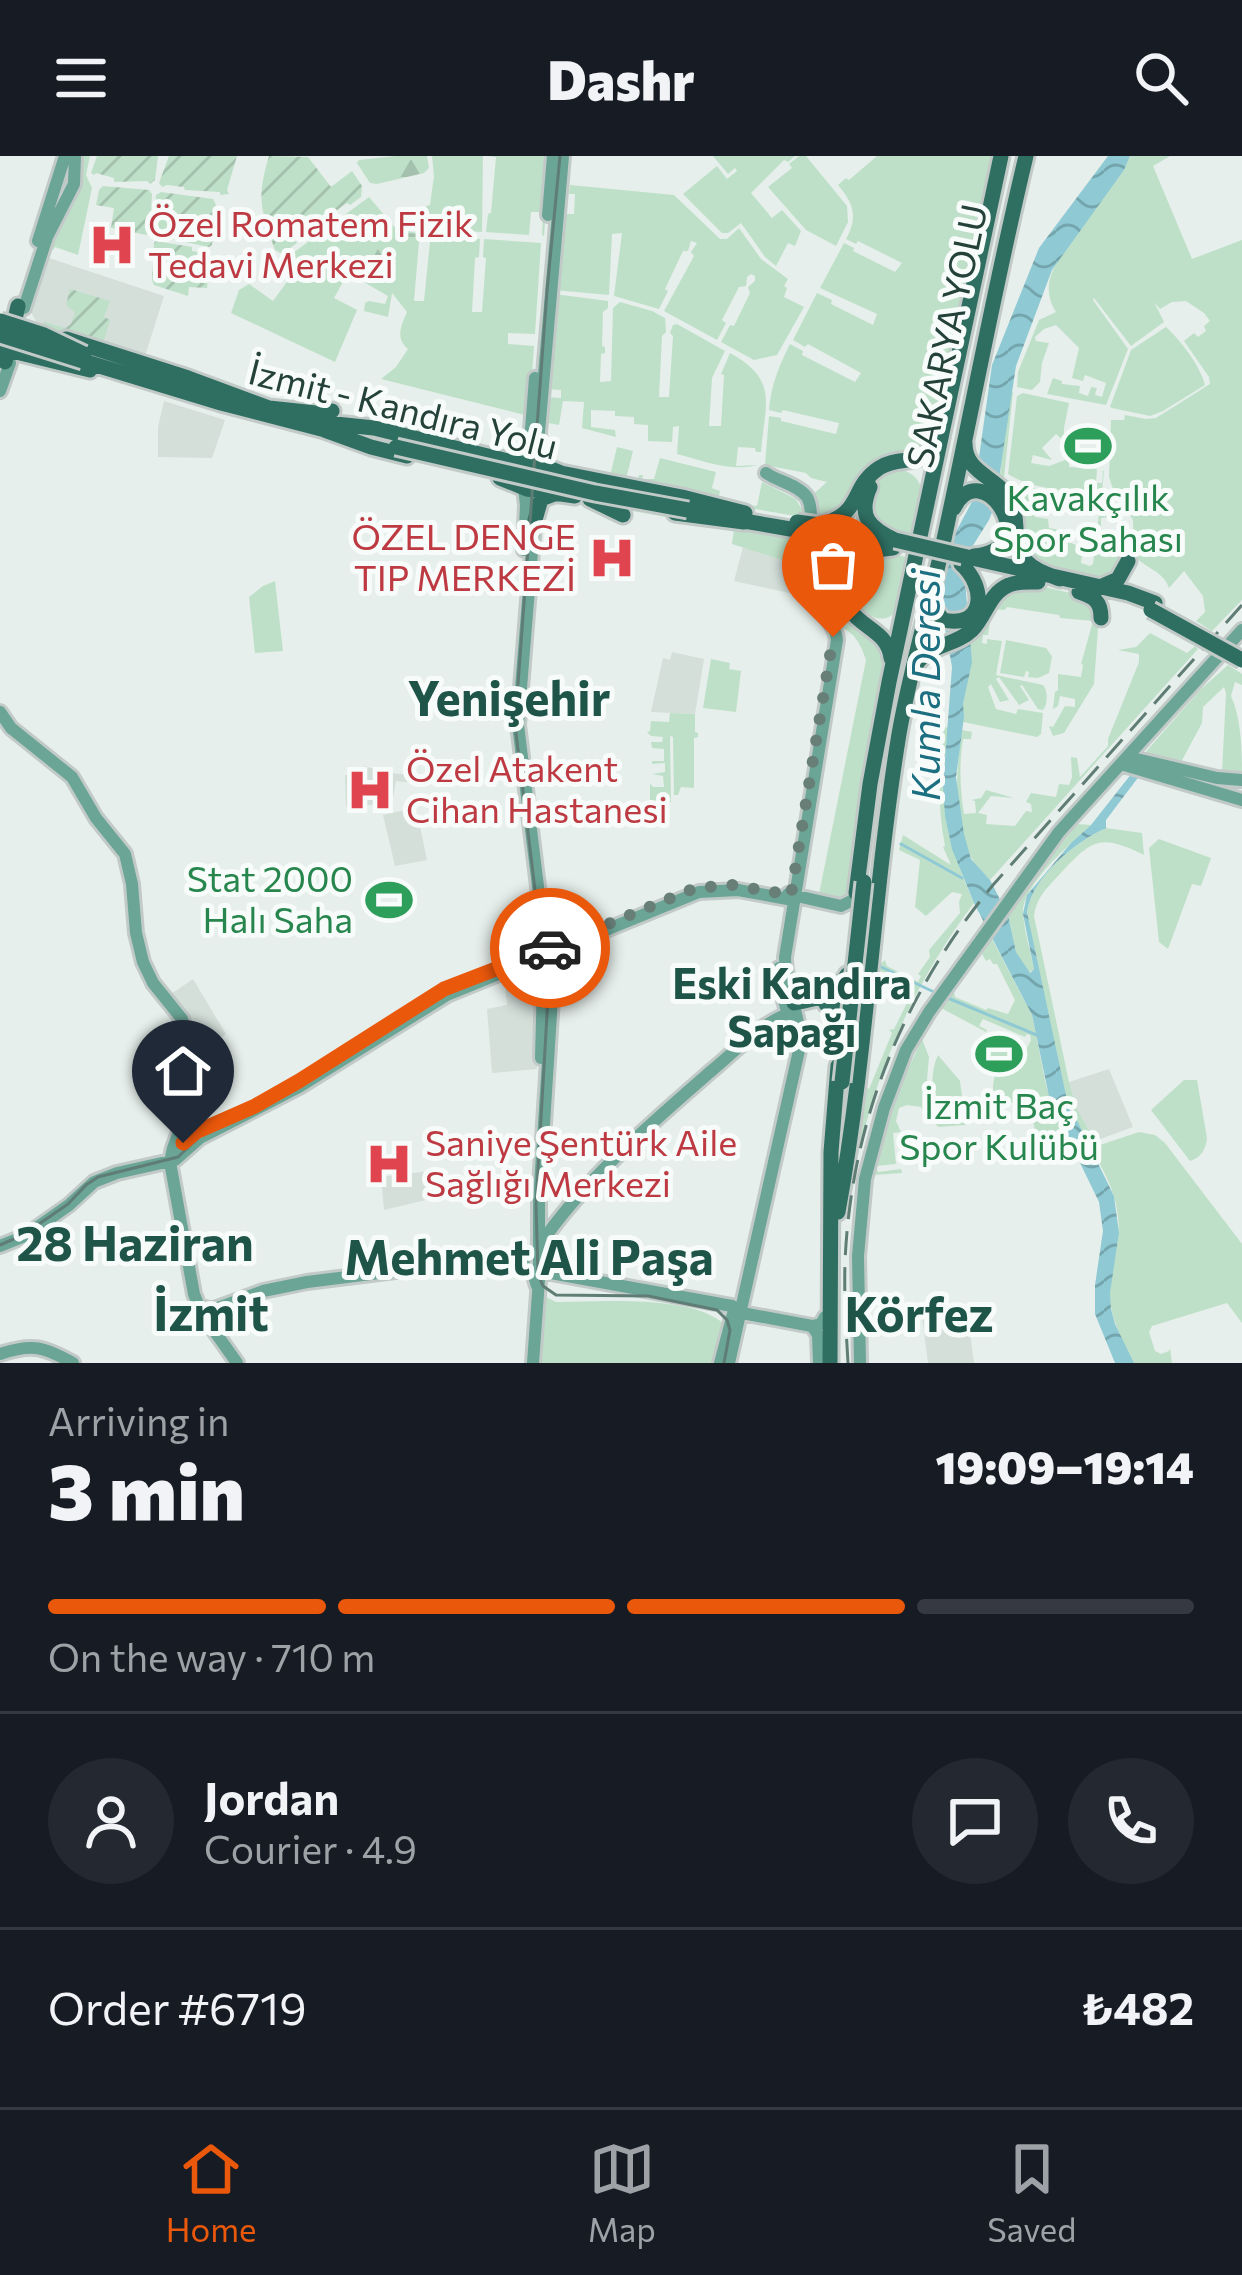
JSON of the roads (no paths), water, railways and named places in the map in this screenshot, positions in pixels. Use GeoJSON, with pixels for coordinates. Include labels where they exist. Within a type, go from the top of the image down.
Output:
{"type":"FeatureCollection","features":[{"type":"Feature","properties":{"kind":"highway"},"geometry":{"type":"LineString","coordinates":[[796,1006],[834,993],[847,975],[889,682],[988,213],[1012,156]]}},
{"type":"Feature","properties":{"kind":"highway"},"geometry":{"type":"LineString","coordinates":[[834,1212],[854,1120],[893,774],[988,323],[1012,156]]}},
{"type":"Feature","properties":{"kind":"highway"},"geometry":{"type":"LineString","coordinates":[[818,1322],[890,709],[1012,156]]}},
{"type":"Feature","properties":{"kind":"highway","name":"SAKARYA YOLU"},"geometry":{"type":"LineString","coordinates":[[874,836],[1012,156]]}},
{"type":"Feature","properties":{"kind":"highway"},"geometry":{"type":"LineString","coordinates":[[988,323],[995,252]]}},
{"type":"Feature","properties":{"kind":"highway","name":"İzmit - Kandıra Yolu"},"geometry":{"type":"LineString","coordinates":[[9,337],[44,334],[84,357],[268,412],[327,421],[580,490],[818,529],[962,560]]}},
{"type":"Feature","properties":{"kind":"highway"},"geometry":{"type":"LineString","coordinates":[[9,337],[76,366],[202,403],[268,412]]}},
{"type":"Feature","properties":{"kind":"highway"},"geometry":{"type":"LineString","coordinates":[[9,337],[84,346],[188,378],[268,412]]}},
{"type":"Feature","properties":{"kind":"highway"},"geometry":{"type":"LineString","coordinates":[[889,682],[889,646],[848,606],[836,553],[818,529],[846,514],[868,478],[881,467],[930,451],[952,380]]}},
{"type":"Feature","properties":{"kind":"highway"},"geometry":{"type":"LineString","coordinates":[[968,417],[966,456],[1013,506],[1022,557],[1060,583],[1096,599],[1101,618]]}},
{"type":"Feature","properties":{"kind":"highway"},"geometry":{"type":"LineString","coordinates":[[327,421],[371,448],[558,492],[744,517]]}},
{"type":"Feature","properties":{"kind":"highway"},"geometry":{"type":"LineString","coordinates":[[520,483],[522,456],[534,443],[550,465],[566,474]]}},
{"type":"Feature","properties":{"kind":"highway"},"geometry":{"type":"LineString","coordinates":[[520,483],[545,478],[542,467]]}},
{"type":"Feature","properties":{"kind":"highway"},"geometry":{"type":"LineString","coordinates":[[542,467],[682,496],[744,517]]}},
{"type":"Feature","properties":{"kind":"highway"},"geometry":{"type":"LineString","coordinates":[[894,544],[866,516],[866,497],[878,477],[902,467],[919,474],[926,490],[923,518]]}},
{"type":"Feature","properties":{"kind":"highway"},"geometry":{"type":"LineString","coordinates":[[558,492],[550,482],[556,474],[566,474]]}},
{"type":"Feature","properties":{"kind":"highway"},"geometry":{"type":"LineString","coordinates":[[520,483],[541,499],[558,492]]}},
{"type":"Feature","properties":{"kind":"highway"},"geometry":{"type":"LineString","coordinates":[[947,528],[957,500],[966,493],[997,493]]}},
{"type":"Feature","properties":{"kind":"highway"},"geometry":{"type":"LineString","coordinates":[[962,560],[991,553],[1003,542],[1006,518],[997,493]]}},
{"type":"Feature","properties":{"kind":"highway"},"geometry":{"type":"LineString","coordinates":[[590,499],[622,515]]}},
{"type":"Feature","properties":{"kind":"highway"},"geometry":{"type":"LineString","coordinates":[[894,544],[869,551],[854,563],[848,583],[853,602],[868,618],[884,622],[898,612],[909,583]]}},
{"type":"Feature","properties":{"kind":"highway"},"geometry":{"type":"LineString","coordinates":[[962,560],[1038,582]]}},
{"type":"Feature","properties":{"kind":"highway"},"geometry":{"type":"LineString","coordinates":[[962,560],[1153,606]]}},
{"type":"Feature","properties":{"kind":"highway"},"geometry":{"type":"LineString","coordinates":[[962,560],[979,589],[969,625]]}},
{"type":"Feature","properties":{"kind":"highway"},"geometry":{"type":"LineString","coordinates":[[912,674],[926,652],[947,644],[1002,589],[1015,583],[1113,584],[1128,560]]}},
{"type":"Feature","properties":{"kind":"highway"},"geometry":{"type":"LineString","coordinates":[[936,577],[936,612],[943,620],[969,625]]}},
{"type":"Feature","properties":{"kind":"highway"},"geometry":{"type":"LineString","coordinates":[[1088,585],[1133,595],[1242,656]]}},
{"type":"Feature","properties":{"kind":"highway"},"geometry":{"type":"LineString","coordinates":[[874,836],[879,736]]}},
{"type":"Feature","properties":{"kind":"highway"},"geometry":{"type":"LineString","coordinates":[[874,836],[893,774]]}},
{"type":"Feature","properties":{"kind":"highway"},"geometry":{"type":"LineString","coordinates":[[849,954],[858,958],[871,954]]}},
{"type":"Feature","properties":{"kind":"highway"},"geometry":{"type":"LineString","coordinates":[[796,1006],[847,975],[869,981]]}},
{"type":"Feature","properties":{"kind":"highway"},"geometry":{"type":"LineString","coordinates":[[796,1006],[867,1000]]}},
{"type":"Feature","properties":{"kind":"highway"},"geometry":{"type":"LineString","coordinates":[[796,1006],[839,1011],[842,1026],[831,1152],[834,1212],[826,1361]]}},
{"type":"Feature","properties":{"kind":"highway"},"geometry":{"type":"LineString","coordinates":[[842,1026],[853,1019],[864,1025]]}},
{"type":"Feature","properties":{"kind":"highway"},"geometry":{"type":"LineString","coordinates":[[826,1361],[830,1248]]}},
{"type":"Feature","properties":{"kind":"main road"},"geometry":{"type":"LineString","coordinates":[[65,156],[66,182]]}},
{"type":"Feature","properties":{"kind":"main road"},"geometry":{"type":"LineString","coordinates":[[0,391],[9,337],[75,156]]}},
{"type":"Feature","properties":{"kind":"main road"},"geometry":{"type":"LineString","coordinates":[[542,467],[534,443],[553,156]]}},
{"type":"Feature","properties":{"kind":"main road"},"geometry":{"type":"LineString","coordinates":[[534,443],[563,156]]}},
{"type":"Feature","properties":{"kind":"main road"},"geometry":{"type":"LineString","coordinates":[[729,1363],[798,1055],[792,897],[833,637],[811,606],[806,590],[801,554],[803,498],[764,475],[805,495],[810,508],[805,550],[809,586],[815,603],[835,628],[837,640],[792,897]]}},
{"type":"Feature","properties":{"kind":"main road"},"geometry":{"type":"LineString","coordinates":[[520,483],[518,725],[552,1000],[538,1240]]}},
{"type":"Feature","properties":{"kind":"main road"},"geometry":{"type":"LineString","coordinates":[[948,991],[1059,832],[1137,763],[1242,634]]}},
{"type":"Feature","properties":{"kind":"main road"},"geometry":{"type":"LineString","coordinates":[[0,712],[11,728],[72,776],[96,818],[123,850],[131,874],[143,962],[182,1019],[196,1064],[196,1086],[171,1158],[186,1258],[198,1305],[237,1363]]}},
{"type":"Feature","properties":{"kind":"main road"},"geometry":{"type":"LineString","coordinates":[[1137,763],[1242,780]]}},
{"type":"Feature","properties":{"kind":"main road"},"geometry":{"type":"LineString","coordinates":[[1137,763],[1167,779],[1242,800]]}},
{"type":"Feature","properties":{"kind":"main road"},"geometry":{"type":"LineString","coordinates":[[1167,779],[1174,773],[1197,773]]}},
{"type":"Feature","properties":{"kind":"main road"},"geometry":{"type":"LineString","coordinates":[[1214,777],[1225,796]]}},
{"type":"Feature","properties":{"kind":"main road"},"geometry":{"type":"LineString","coordinates":[[181,1126],[198,1135],[257,1111],[447,995],[695,888],[732,885],[841,905],[855,899]]}},
{"type":"Feature","properties":{"kind":"main road"},"geometry":{"type":"LineString","coordinates":[[863,1363],[858,1256],[869,1161],[898,1069],[916,1033],[979,949]]}},
{"type":"Feature","properties":{"kind":"main road"},"geometry":{"type":"LineString","coordinates":[[533,1363],[540,1270],[543,954]]}},
{"type":"Feature","properties":{"kind":"main road"},"geometry":{"type":"LineString","coordinates":[[0,1242],[25,1236],[94,1182],[178,1158],[198,1135],[299,1081],[444,989],[543,954]]}},
{"type":"Feature","properties":{"kind":"main road"},"geometry":{"type":"LineString","coordinates":[[515,967],[535,967],[543,988]]}},
{"type":"Feature","properties":{"kind":"main road"},"geometry":{"type":"LineString","coordinates":[[198,1305],[216,1309],[303,1282],[459,1263],[528,1262],[538,1240],[621,1153],[740,1046],[796,1006]]}},
{"type":"Feature","properties":{"kind":"main road"},"geometry":{"type":"LineString","coordinates":[[524,1264],[534,1276],[537,1292]]}},
{"type":"Feature","properties":{"kind":"main road"},"geometry":{"type":"LineString","coordinates":[[540,1270],[818,1322],[826,1361]]}},
{"type":"Feature","properties":{"kind":"main road"},"geometry":{"type":"LineString","coordinates":[[216,1309],[217,1333]]}},
{"type":"Feature","properties":{"kind":"main road"},"geometry":{"type":"LineString","coordinates":[[719,1363],[738,1310]]}},
{"type":"Feature","properties":{"kind":"main road"},"geometry":{"type":"LineString","coordinates":[[0,1355],[35,1348],[71,1363]]}},
{"type":"Feature","properties":{"kind":"water"},"geometry":{"type":"Polygon","coordinates":[[[1108,156],[1130,156],[1052,270],[1016,366],[995,505],[972,547],[965,581],[972,662],[956,777],[971,859],[990,880],[1008,915],[1016,952],[1030,973],[1034,969],[1023,914],[1027,895],[1132,773],[1140,775],[1106,820],[1106,828],[1069,851],[1046,873],[1027,912],[1067,1100],[1114,1196],[1119,1233],[1111,1309],[1134,1363],[1115,1363],[1095,1314],[1103,1231],[1099,1202],[1050,1101],[1032,1015],[974,903],[952,849],[943,786],[952,667],[941,606],[943,580],[952,539],[973,500],[992,365],[1039,248],[1108,156]]]}},
{"type":"Feature","properties":{"kind":"waterway"},"geometry":{"type":"LineString","coordinates":[[901,844],[962,878]]}},
{"type":"Feature","properties":{"kind":"waterway"},"geometry":{"type":"LineString","coordinates":[[879,966],[934,992]]}},
{"type":"Feature","properties":{"kind":"waterway"},"geometry":{"type":"LineString","coordinates":[[943,996],[1039,1036]]}},
{"type":"Feature","properties":{"kind":"tram line"},"geometry":{"type":"LineString","coordinates":[[560,156],[515,725],[548,997],[536,1205],[538,1274],[543,1286],[556,1295],[648,1296],[717,1310],[730,1330],[724,1363]]}},
{"type":"Feature","properties":{"kind":"tram line"},"geometry":{"type":"LineString","coordinates":[[0,1245],[68,1204],[98,1177],[178,1157],[200,1136],[299,1085],[441,996],[532,959],[541,937]]}},
{"type":"Feature","properties":{"kind":"railway"},"geometry":{"type":"LineString","coordinates":[[848,1363],[845,1262],[849,1210],[871,1109],[908,1015],[961,927],[993,885],[1242,605]]}},
{"type":"Feature","properties":{"kind":"place","name":"Özel Romatem Fizik Tedavi Merkezi"},"geometry":{"type":"Point","coordinates":[112,245]}},
{"type":"Feature","properties":{"kind":"place","name":"Kavakçılık Spor Sahası"},"geometry":{"type":"Point","coordinates":[1088,446]}},
{"type":"Feature","properties":{"kind":"place","name":"ÖZEL DENGE TIP MERKEZİ"},"geometry":{"type":"Point","coordinates":[612,558]}},
{"type":"Feature","properties":{"kind":"place","name":"Özel Atakent Cihan Hastanesi"},"geometry":{"type":"Point","coordinates":[370,790]}},
{"type":"Feature","properties":{"kind":"place","name":"Stat 2000 Halı Saha"},"geometry":{"type":"Point","coordinates":[389,900]}},
{"type":"Feature","properties":{"kind":"place","name":"İzmit Baç Spor Kulübü"},"geometry":{"type":"Point","coordinates":[999,1054]}},
{"type":"Feature","properties":{"kind":"place","name":"Saniye Şentürk Aile Sağlığı Merkezi"},"geometry":{"type":"Point","coordinates":[389,1164]}},
{"type":"Feature","properties":{"kind":"district","name":"Yenişehir"},"geometry":{"type":"Point","coordinates":[509,699]}},
{"type":"Feature","properties":{"kind":"district","name":"Eski Kandıra Sapağı"},"geometry":{"type":"Point","coordinates":[792,1008]}},
{"type":"Feature","properties":{"kind":"district","name":"28 Haziran"},"geometry":{"type":"Point","coordinates":[135,1244]}},
{"type":"Feature","properties":{"kind":"district","name":"Mehmet Ali Paşa"},"geometry":{"type":"Point","coordinates":[529,1258]}},
{"type":"Feature","properties":{"kind":"district","name":"İzmit"},"geometry":{"type":"Point","coordinates":[211,1314]}},
{"type":"Feature","properties":{"kind":"district","name":"Körfez"},"geometry":{"type":"Point","coordinates":[919,1315]}},
{"type":"Feature","properties":{"kind":"water label","name":"Kumla Deresi"},"geometry":{"type":"Point","coordinates":[926,685]}}]}
